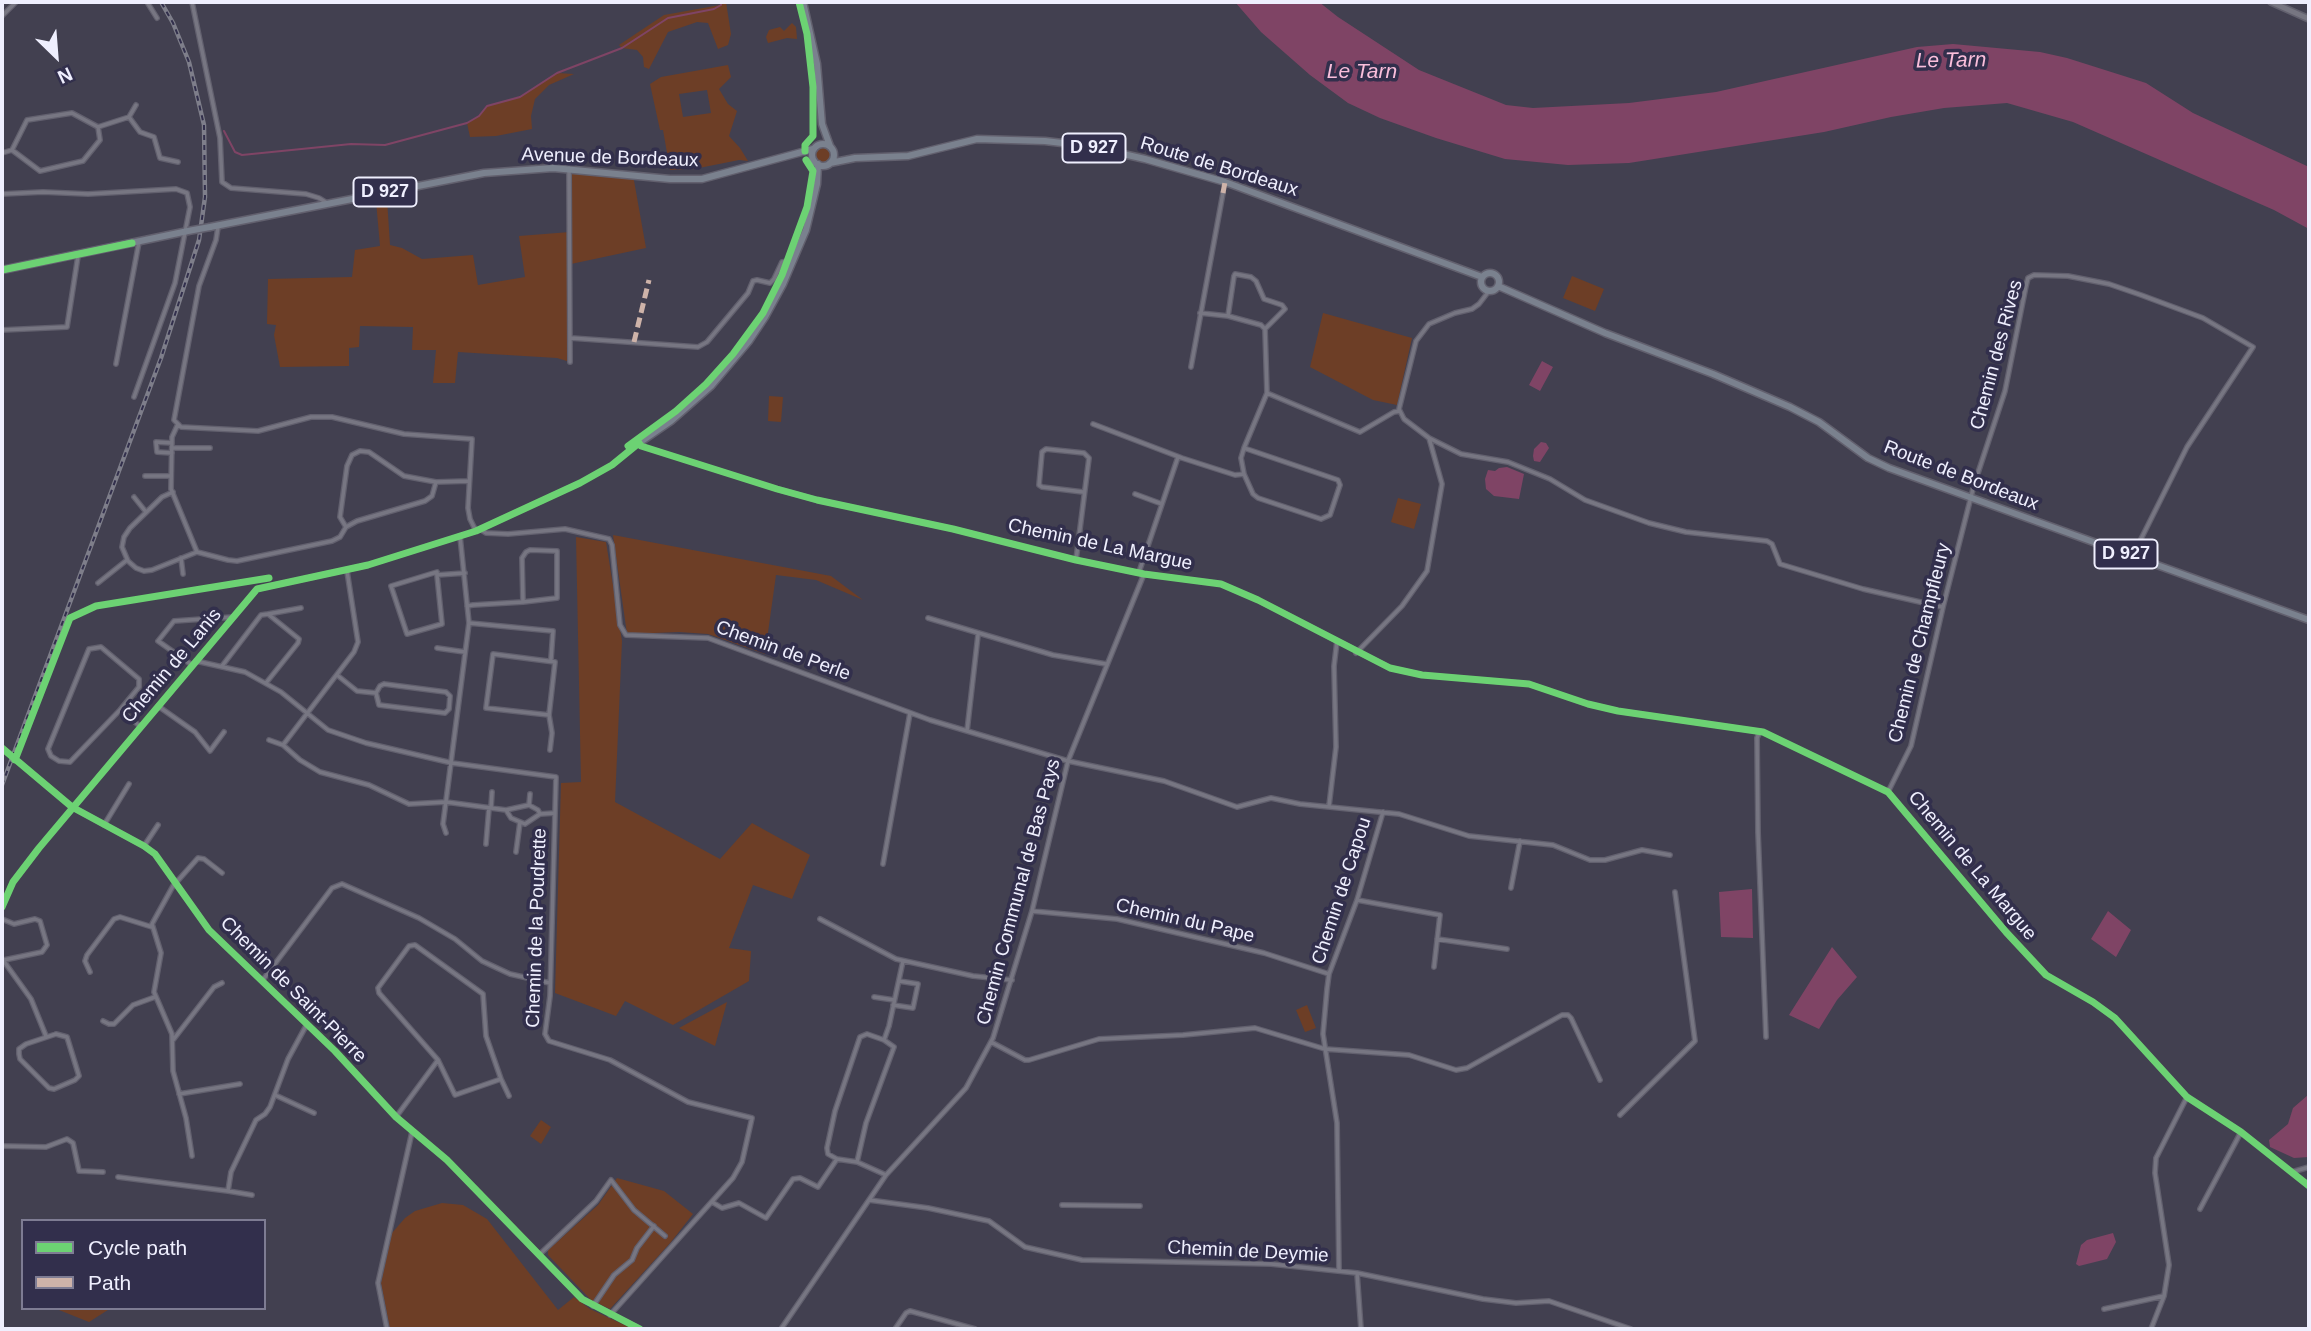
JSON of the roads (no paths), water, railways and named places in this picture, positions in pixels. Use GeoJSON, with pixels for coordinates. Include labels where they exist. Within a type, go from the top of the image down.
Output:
{"type":"FeatureCollection","features":[{"type":"Feature","properties":{"kind":"main road"},"geometry":{"type":"LineString","coordinates":[[803,2],[817,64],[822,124],[834,158],[817,184]]}},
{"type":"Feature","properties":{"kind":"main road"},"geometry":{"type":"LineString","coordinates":[[2271,2],[2309,19]]}},
{"type":"Feature","properties":{"kind":"main road"},"geometry":{"type":"LineString","coordinates":[[639,443],[692,404],[732,363],[765,317],[806,230],[817,184],[817,164],[812,158],[822,124]]}},
{"type":"Feature","properties":{"kind":"main road","name":"Route de Bordeaux"},"geometry":{"type":"LineString","coordinates":[[830,164],[855,158],[908,156],[960,142],[984,139],[1045,141],[1088,146],[1224,182],[1482,277]]}},
{"type":"Feature","properties":{"kind":"main road"},"geometry":{"type":"LineString","coordinates":[[814,148],[821,144],[831,147]]}},
{"type":"Feature","properties":{"kind":"main road","name":"Route de Bordeaux"},"geometry":{"type":"LineString","coordinates":[[831,147],[855,158]]}},
{"type":"Feature","properties":{"kind":"main road","name":"Avenue de Bordeaux"},"geometry":{"type":"LineString","coordinates":[[218,225],[484,173],[537,168],[670,179],[702,179],[793,156],[814,148]]}},
{"type":"Feature","properties":{"kind":"main road"},"geometry":{"type":"LineString","coordinates":[[793,156],[817,164],[830,164]]}},
{"type":"Feature","properties":{"kind":"main road","name":"D 927"},"geometry":{"type":"LineString","coordinates":[[2,270],[218,225]]}},
{"type":"Feature","properties":{"kind":"main road"},"geometry":{"type":"LineString","coordinates":[[1489,272],[1495,274],[1499,279],[1498,286],[1489,291],[1481,286],[1482,277],[1489,272]]}},
{"type":"Feature","properties":{"kind":"main road","name":"Route de Bordeaux"},"geometry":{"type":"LineString","coordinates":[[1498,286],[1601,331],[1790,407],[1825,426],[1880,464],[2309,620]]}},
{"type":"Feature","properties":{"kind":"street"},"geometry":{"type":"LineString","coordinates":[[2,16],[16,2]]}},
{"type":"Feature","properties":{"kind":"street"},"geometry":{"type":"LineString","coordinates":[[147,2],[157,18]]}},
{"type":"Feature","properties":{"kind":"street"},"geometry":{"type":"LineString","coordinates":[[192,2],[220,138],[222,182],[231,188],[306,194],[327,203]]}},
{"type":"Feature","properties":{"kind":"street"},"geometry":{"type":"LineString","coordinates":[[2,153],[12,150],[27,120],[72,113],[98,127],[129,117],[136,105]]}},
{"type":"Feature","properties":{"kind":"street"},"geometry":{"type":"LineString","coordinates":[[129,117],[140,132],[154,137],[160,158],[178,162]]}},
{"type":"Feature","properties":{"kind":"street"},"geometry":{"type":"LineString","coordinates":[[12,150],[40,171],[83,161],[100,140],[98,127]]}},
{"type":"Feature","properties":{"kind":"street"},"geometry":{"type":"LineString","coordinates":[[569,169],[570,362]]}},
{"type":"Feature","properties":{"kind":"street"},"geometry":{"type":"LineString","coordinates":[[2,194],[88,194],[176,189],[187,193],[190,201],[186,232],[175,283],[134,397]]}},
{"type":"Feature","properties":{"kind":"street"},"geometry":{"type":"LineString","coordinates":[[1191,367],[1223,193]]}},
{"type":"Feature","properties":{"kind":"street"},"geometry":{"type":"LineString","coordinates":[[218,225],[216,240],[197,299],[174,420],[181,427],[258,431],[311,417],[332,417],[404,434],[472,439],[469,515],[478,530],[580,483],[612,465],[639,443]]}},
{"type":"Feature","properties":{"kind":"street"},"geometry":{"type":"LineString","coordinates":[[116,364],[139,242]]}},
{"type":"Feature","properties":{"kind":"street"},"geometry":{"type":"LineString","coordinates":[[2,330],[67,327],[79,254]]}},
{"type":"Feature","properties":{"kind":"street"},"geometry":{"type":"LineString","coordinates":[[571,338],[698,347],[707,342],[748,293],[753,281],[770,283],[782,262],[793,262]]}},
{"type":"Feature","properties":{"kind":"street","name":"Chemin des Rives"},"geometry":{"type":"LineString","coordinates":[[1973,499],[2005,391],[2028,278],[2042,273],[2068,276],[2109,284],[2141,295],[2203,318],[2253,347],[2188,447],[2133,556]]}},
{"type":"Feature","properties":{"kind":"street"},"geometry":{"type":"LineString","coordinates":[[1228,316],[1235,274],[1251,277],[1256,281],[1264,299],[1282,305],[1285,309],[1265,329]]}},
{"type":"Feature","properties":{"kind":"street"},"geometry":{"type":"LineString","coordinates":[[1489,291],[1479,304],[1429,324],[1419,337],[1400,411],[1405,419],[1429,438],[1461,454],[1508,462],[1550,479],[1586,500],[1649,523],[1686,532],[1767,541],[1772,544],[1780,564],[1863,589],[1943,607]]}},
{"type":"Feature","properties":{"kind":"street"},"geometry":{"type":"LineString","coordinates":[[1200,313],[1228,316],[1261,325],[1265,329],[1267,393],[1244,448],[1241,458],[1252,494],[1321,519],[1330,515],[1340,485],[1338,480],[1244,448]]}},
{"type":"Feature","properties":{"kind":"street"},"geometry":{"type":"LineString","coordinates":[[1267,393],[1360,432],[1400,411]]}},
{"type":"Feature","properties":{"kind":"street"},"geometry":{"type":"LineString","coordinates":[[178,424],[172,448],[173,492],[197,552]]}},
{"type":"Feature","properties":{"kind":"street"},"geometry":{"type":"LineString","coordinates":[[1093,424],[1178,457],[1235,475],[1244,474]]}},
{"type":"Feature","properties":{"kind":"street"},"geometry":{"type":"LineString","coordinates":[[1356,653],[1402,606],[1427,571],[1442,484],[1429,438]]}},
{"type":"Feature","properties":{"kind":"street","name":"Chemin de La Margue"},"geometry":{"type":"LineString","coordinates":[[639,443],[641,446],[795,495],[1076,560],[1221,584],[1258,600],[1356,653],[1390,668],[1422,675],[1529,684],[1618,711],[1760,731],[1888,792],[2006,932],[2046,975],[2115,1018],[2187,1097],[2241,1132],[2309,1186]]}},
{"type":"Feature","properties":{"kind":"street"},"geometry":{"type":"LineString","coordinates":[[172,448],[210,448]]}},
{"type":"Feature","properties":{"kind":"street"},"geometry":{"type":"LineString","coordinates":[[1076,560],[1089,458],[1084,453],[1046,449],[1042,452],[1039,485],[1083,492]]}},
{"type":"Feature","properties":{"kind":"street"},"geometry":{"type":"LineString","coordinates":[[346,527],[340,517],[346,466],[352,455],[360,451],[369,452],[404,476],[436,482],[470,481]]}},
{"type":"Feature","properties":{"kind":"street","name":"Chemin Communal de Bas Pays"},"geometry":{"type":"LineString","coordinates":[[781,1329],[886,1175],[967,1088],[991,1042],[1032,911],[1068,761],[1142,573],[1178,457]]}},
{"type":"Feature","properties":{"kind":"street"},"geometry":{"type":"LineString","coordinates":[[145,476],[171,476]]}},
{"type":"Feature","properties":{"kind":"street"},"geometry":{"type":"LineString","coordinates":[[173,492],[162,497],[124,537],[122,547],[128,560],[135,568],[144,572],[197,552],[237,561],[332,541],[340,537],[346,527],[357,521],[425,501],[432,496],[436,482]]}},
{"type":"Feature","properties":{"kind":"street"},"geometry":{"type":"LineString","coordinates":[[1135,494],[1162,504]]}},
{"type":"Feature","properties":{"kind":"street"},"geometry":{"type":"LineString","coordinates":[[134,497],[146,512]]}},
{"type":"Feature","properties":{"kind":"street","name":"Chemin de Champfleury"},"geometry":{"type":"LineString","coordinates":[[1888,792],[1912,746],[1943,607],[1973,499]]}},
{"type":"Feature","properties":{"kind":"street","name":"Chemin de Perle"},"geometry":{"type":"LineString","coordinates":[[478,530],[486,533],[515,534],[565,529],[609,539],[612,545],[620,625],[626,635],[708,638],[910,712],[1068,761],[1164,781],[1237,807],[1271,798],[1399,814],[1469,836],[1553,845],[1590,860],[1605,860],[1642,850],[1670,855]]}},
{"type":"Feature","properties":{"kind":"street","name":"Chemin de Lanis"},"geometry":{"type":"LineString","coordinates":[[2,907],[17,876],[72,807],[257,589],[347,571],[478,530]]}},
{"type":"Feature","properties":{"kind":"street"},"geometry":{"type":"LineString","coordinates":[[446,833],[443,824],[468,623],[460,536]]}},
{"type":"Feature","properties":{"kind":"street"},"geometry":{"type":"LineString","coordinates":[[467,606],[523,602],[557,598],[556,551],[530,550],[522,558],[523,602]]}},
{"type":"Feature","properties":{"kind":"street"},"geometry":{"type":"LineString","coordinates":[[181,558],[183,574]]}},
{"type":"Feature","properties":{"kind":"street"},"geometry":{"type":"LineString","coordinates":[[99,583],[128,560]]}},
{"type":"Feature","properties":{"kind":"street"},"geometry":{"type":"LineString","coordinates":[[283,745],[337,676],[358,642],[347,571]]}},
{"type":"Feature","properties":{"kind":"street"},"geometry":{"type":"LineString","coordinates":[[437,575],[442,624],[407,634],[391,586],[437,572],[437,575],[465,573]]}},
{"type":"Feature","properties":{"kind":"street"},"geometry":{"type":"LineString","coordinates":[[222,666],[261,615],[301,608]]}},
{"type":"Feature","properties":{"kind":"street"},"geometry":{"type":"LineString","coordinates":[[266,683],[299,639],[268,614]]}},
{"type":"Feature","properties":{"kind":"street"},"geometry":{"type":"LineString","coordinates":[[192,665],[158,641],[174,621],[233,617]]}},
{"type":"Feature","properties":{"kind":"street"},"geometry":{"type":"LineString","coordinates":[[928,618],[978,635],[1062,657],[1107,664]]}},
{"type":"Feature","properties":{"kind":"street"},"geometry":{"type":"LineString","coordinates":[[468,623],[553,631],[551,660]]}},
{"type":"Feature","properties":{"kind":"street"},"geometry":{"type":"LineString","coordinates":[[967,731],[978,635]]}},
{"type":"Feature","properties":{"kind":"street","name":"Chemin de Capou"},"geometry":{"type":"LineString","coordinates":[[1329,807],[1336,747],[1334,666],[1337,641]]}},
{"type":"Feature","properties":{"kind":"street"},"geometry":{"type":"LineString","coordinates":[[101,648],[139,679],[138,687],[120,710],[70,762],[59,761],[51,756],[48,749],[89,649],[101,648]]}},
{"type":"Feature","properties":{"kind":"street"},"geometry":{"type":"LineString","coordinates":[[437,648],[465,652]]}},
{"type":"Feature","properties":{"kind":"street"},"geometry":{"type":"LineString","coordinates":[[549,715],[486,708],[492,654],[555,662],[549,715],[552,733],[550,750]]}},
{"type":"Feature","properties":{"kind":"street","name":"Chemin de la Poudrette"},"geometry":{"type":"LineString","coordinates":[[196,661],[245,672],[281,692],[328,730],[366,743],[452,762],[556,777],[550,983],[545,1034],[549,1041],[610,1060],[688,1102],[752,1118],[742,1162],[733,1178],[610,1315]]}},
{"type":"Feature","properties":{"kind":"street"},"geometry":{"type":"LineString","coordinates":[[337,676],[357,691],[376,693]]}},
{"type":"Feature","properties":{"kind":"street"},"geometry":{"type":"LineString","coordinates":[[384,684],[446,692],[450,696],[449,709],[445,713],[379,705],[376,693],[380,685],[384,684]]}},
{"type":"Feature","properties":{"kind":"street"},"geometry":{"type":"LineString","coordinates":[[450,701],[458,703]]}},
{"type":"Feature","properties":{"kind":"street"},"geometry":{"type":"LineString","coordinates":[[158,706],[195,732],[210,751],[223,732]]}},
{"type":"Feature","properties":{"kind":"street"},"geometry":{"type":"LineString","coordinates":[[120,710],[141,727]]}},
{"type":"Feature","properties":{"kind":"street"},"geometry":{"type":"LineString","coordinates":[[883,864],[910,712]]}},
{"type":"Feature","properties":{"kind":"street"},"geometry":{"type":"LineString","coordinates":[[1760,731],[1757,738],[1758,832],[1766,1037]]}},
{"type":"Feature","properties":{"kind":"street"},"geometry":{"type":"LineString","coordinates":[[269,740],[283,745],[320,772],[378,788],[402,802],[446,802],[506,810],[529,805],[540,814]]}},
{"type":"Feature","properties":{"kind":"street","name":"Chemin de Saint-Pierre"},"geometry":{"type":"LineString","coordinates":[[2,748],[72,807],[144,845],[155,854],[209,930],[351,1067],[396,1117],[447,1160],[582,1298],[640,1329]]}},
{"type":"Feature","properties":{"kind":"street"},"geometry":{"type":"LineString","coordinates":[[104,825],[129,784]]}},
{"type":"Feature","properties":{"kind":"street"},"geometry":{"type":"LineString","coordinates":[[486,844],[492,792]]}},
{"type":"Feature","properties":{"kind":"street"},"geometry":{"type":"LineString","coordinates":[[529,805],[530,794]]}},
{"type":"Feature","properties":{"kind":"street"},"geometry":{"type":"LineString","coordinates":[[506,810],[512,818],[525,824],[540,814],[555,813]]}},
{"type":"Feature","properties":{"kind":"street","name":"Chemin de Capou"},"geometry":{"type":"LineString","coordinates":[[1339,1271],[1337,1123],[1323,1034],[1329,974],[1357,900],[1383,812]]}},
{"type":"Feature","properties":{"kind":"street"},"geometry":{"type":"LineString","coordinates":[[516,852],[520,822]]}},
{"type":"Feature","properties":{"kind":"street"},"geometry":{"type":"LineString","coordinates":[[144,845],[158,825]]}},
{"type":"Feature","properties":{"kind":"street"},"geometry":{"type":"LineString","coordinates":[[1510,888],[1520,841]]}},
{"type":"Feature","properties":{"kind":"street"},"geometry":{"type":"LineString","coordinates":[[192,1156],[188,1128],[173,1071],[173,1040],[167,1018],[155,997],[154,983],[161,953],[152,927],[154,918],[176,884],[200,857],[222,873]]}},
{"type":"Feature","properties":{"kind":"street"},"geometry":{"type":"LineString","coordinates":[[262,981],[332,887],[342,884],[419,918],[455,939],[482,961],[510,974],[550,983]]}},
{"type":"Feature","properties":{"kind":"street"},"geometry":{"type":"LineString","coordinates":[[1619,1115],[1695,1041],[1675,892]]}},
{"type":"Feature","properties":{"kind":"street"},"geometry":{"type":"LineString","coordinates":[[1357,900],[1440,915],[1434,967]]}},
{"type":"Feature","properties":{"kind":"street","name":"Chemin du Pape"},"geometry":{"type":"LineString","coordinates":[[1032,911],[1117,919],[1264,953],[1329,974]]}},
{"type":"Feature","properties":{"kind":"street"},"geometry":{"type":"LineString","coordinates":[[90,972],[85,961],[87,955],[114,919],[120,917],[152,927]]}},
{"type":"Feature","properties":{"kind":"street"},"geometry":{"type":"LineString","coordinates":[[2,919],[14,923],[38,919],[43,926],[47,946],[41,952],[3,960],[32,999],[46,1037]]}},
{"type":"Feature","properties":{"kind":"street"},"geometry":{"type":"LineString","coordinates":[[820,919],[903,961],[973,976],[1012,980]]}},
{"type":"Feature","properties":{"kind":"street"},"geometry":{"type":"LineString","coordinates":[[1437,939],[1507,949]]}},
{"type":"Feature","properties":{"kind":"street"},"geometry":{"type":"LineString","coordinates":[[501,1079],[455,1095],[438,1060],[379,993],[378,988],[409,946],[415,945],[483,993],[486,1036],[509,1096]]}},
{"type":"Feature","properties":{"kind":"street"},"geometry":{"type":"LineString","coordinates":[[884,1040],[903,961]]}},
{"type":"Feature","properties":{"kind":"street"},"geometry":{"type":"LineString","coordinates":[[874,997],[913,1008],[918,984],[898,981]]}},
{"type":"Feature","properties":{"kind":"street"},"geometry":{"type":"LineString","coordinates":[[173,1040],[214,988],[222,983]]}},
{"type":"Feature","properties":{"kind":"street"},"geometry":{"type":"LineString","coordinates":[[103,1021],[114,1024],[136,1003],[155,997]]}},
{"type":"Feature","properties":{"kind":"street"},"geometry":{"type":"LineString","coordinates":[[991,1042],[1029,1060],[1099,1039],[1255,1028],[1325,1049],[1409,1055],[1456,1070],[1468,1068],[1562,1015],[1568,1015],[1600,1080]]}},
{"type":"Feature","properties":{"kind":"street"},"geometry":{"type":"LineString","coordinates":[[228,1191],[230,1172],[256,1120],[265,1114],[288,1059],[307,1024]]}},
{"type":"Feature","properties":{"kind":"street"},"geometry":{"type":"LineString","coordinates":[[56,1034],[67,1037],[79,1072],[75,1080],[54,1089],[49,1088],[20,1059],[19,1054],[19,1049],[26,1044],[46,1037],[56,1034]]}},
{"type":"Feature","properties":{"kind":"street"},"geometry":{"type":"LineString","coordinates":[[857,1161],[866,1123],[893,1051],[891,1045],[884,1040],[867,1034],[860,1037],[835,1111],[827,1148],[828,1153],[837,1159],[857,1161],[886,1175]]}},
{"type":"Feature","properties":{"kind":"street"},"geometry":{"type":"LineString","coordinates":[[396,1117],[438,1060]]}},
{"type":"Feature","properties":{"kind":"street"},"geometry":{"type":"LineString","coordinates":[[179,1094],[240,1084]]}},
{"type":"Feature","properties":{"kind":"street"},"geometry":{"type":"LineString","coordinates":[[274,1095],[314,1113]]}},
{"type":"Feature","properties":{"kind":"street"},"geometry":{"type":"LineString","coordinates":[[2151,1329],[2164,1296],[2169,1265],[2155,1173],[2156,1158],[2187,1097]]}},
{"type":"Feature","properties":{"kind":"street"},"geometry":{"type":"LineString","coordinates":[[387,1329],[378,1283],[412,1132]]}},
{"type":"Feature","properties":{"kind":"street"},"geometry":{"type":"LineString","coordinates":[[2200,1209],[2241,1132]]}},
{"type":"Feature","properties":{"kind":"street"},"geometry":{"type":"LineString","coordinates":[[2,1146],[46,1147],[67,1139],[73,1143],[79,1171],[103,1172]]}},
{"type":"Feature","properties":{"kind":"street"},"geometry":{"type":"LineString","coordinates":[[712,1202],[722,1208],[739,1203],[766,1218],[793,1179],[800,1178],[818,1187],[837,1159]]}},
{"type":"Feature","properties":{"kind":"street"},"geometry":{"type":"LineString","coordinates":[[2292,1172],[2309,1167]]}},
{"type":"Feature","properties":{"kind":"street"},"geometry":{"type":"LineString","coordinates":[[118,1177],[252,1195]]}},
{"type":"Feature","properties":{"kind":"street"},"geometry":{"type":"LineString","coordinates":[[540,1254],[596,1201],[611,1180],[634,1210],[665,1236]]}},
{"type":"Feature","properties":{"kind":"street","name":"Chemin de Deymie"},"geometry":{"type":"LineString","coordinates":[[869,1200],[928,1208],[989,1221],[1024,1247],[1082,1260],[1271,1264],[1357,1273],[1483,1299],[1516,1303],[1549,1301],[1631,1329]]}},
{"type":"Feature","properties":{"kind":"street"},"geometry":{"type":"LineString","coordinates":[[1062,1205],[1140,1206]]}},
{"type":"Feature","properties":{"kind":"street"},"geometry":{"type":"LineString","coordinates":[[593,1306],[614,1275],[632,1260],[653,1226]]}},
{"type":"Feature","properties":{"kind":"street"},"geometry":{"type":"LineString","coordinates":[[1357,1273],[1361,1329]]}},
{"type":"Feature","properties":{"kind":"street"},"geometry":{"type":"LineString","coordinates":[[2104,1309],[2164,1296]]}},
{"type":"Feature","properties":{"kind":"street"},"geometry":{"type":"LineString","coordinates":[[895,1329],[910,1311],[975,1329]]}},
{"type":"Feature","properties":{"kind":"water","name":"Le Tarn"},"geometry":{"type":"Polygon","coordinates":[[[1235,2],[1319,2],[1419,70],[1506,105],[1533,108],[1629,103],[1716,92],[1917,47],[1953,44],[2040,52],[2146,83],[2193,113],[2309,167],[2309,229],[2274,210],[2073,122],[2007,103],[1944,108],[1824,132],[1629,163],[1568,165],[1505,159],[1436,138],[1380,118],[1348,103],[1310,75],[1261,32],[1235,2]]]}},
{"type":"Feature","properties":{"kind":"water"},"geometry":{"type":"Polygon","coordinates":[[[1542,361],[1553,367],[1540,391],[1529,385],[1542,361]]]}},
{"type":"Feature","properties":{"kind":"water"},"geometry":{"type":"Polygon","coordinates":[[[1541,442],[1546,443],[1549,448],[1540,462],[1534,461],[1534,449],[1541,442]]]}},
{"type":"Feature","properties":{"kind":"water"},"geometry":{"type":"Polygon","coordinates":[[[1507,467],[1524,474],[1519,499],[1494,496],[1486,489],[1488,470],[1507,467]]]}},
{"type":"Feature","properties":{"kind":"water"},"geometry":{"type":"Polygon","coordinates":[[[1752,889],[1753,938],[1721,937],[1719,892],[1752,889]]]}},
{"type":"Feature","properties":{"kind":"water"},"geometry":{"type":"Polygon","coordinates":[[[2108,911],[2131,930],[2116,957],[2091,939],[2108,911]]]}},
{"type":"Feature","properties":{"kind":"water"},"geometry":{"type":"Polygon","coordinates":[[[1832,947],[1857,977],[1837,1000],[1819,1029],[1789,1015],[1832,947]]]}},
{"type":"Feature","properties":{"kind":"water"},"geometry":{"type":"Polygon","coordinates":[[[2308,1095],[2309,1157],[2294,1158],[2270,1147],[2269,1140],[2288,1124],[2293,1108],[2308,1095]]]}},
{"type":"Feature","properties":{"kind":"water"},"geometry":{"type":"Polygon","coordinates":[[[2113,1233],[2116,1242],[2107,1259],[2079,1266],[2076,1264],[2081,1245],[2087,1240],[2113,1233]]]}},
{"type":"Feature","properties":{"kind":"waterway"},"geometry":{"type":"LineString","coordinates":[[224,131],[235,152],[242,155],[351,144],[385,145],[467,123],[479,116],[487,106],[520,97],[557,73],[622,48],[668,18],[714,9],[721,5],[721,2]]}},
{"type":"Feature","properties":{"kind":"railway"},"geometry":{"type":"LineString","coordinates":[[2,785],[161,358],[199,240],[205,197],[204,125],[189,62],[161,2]]}}]}
